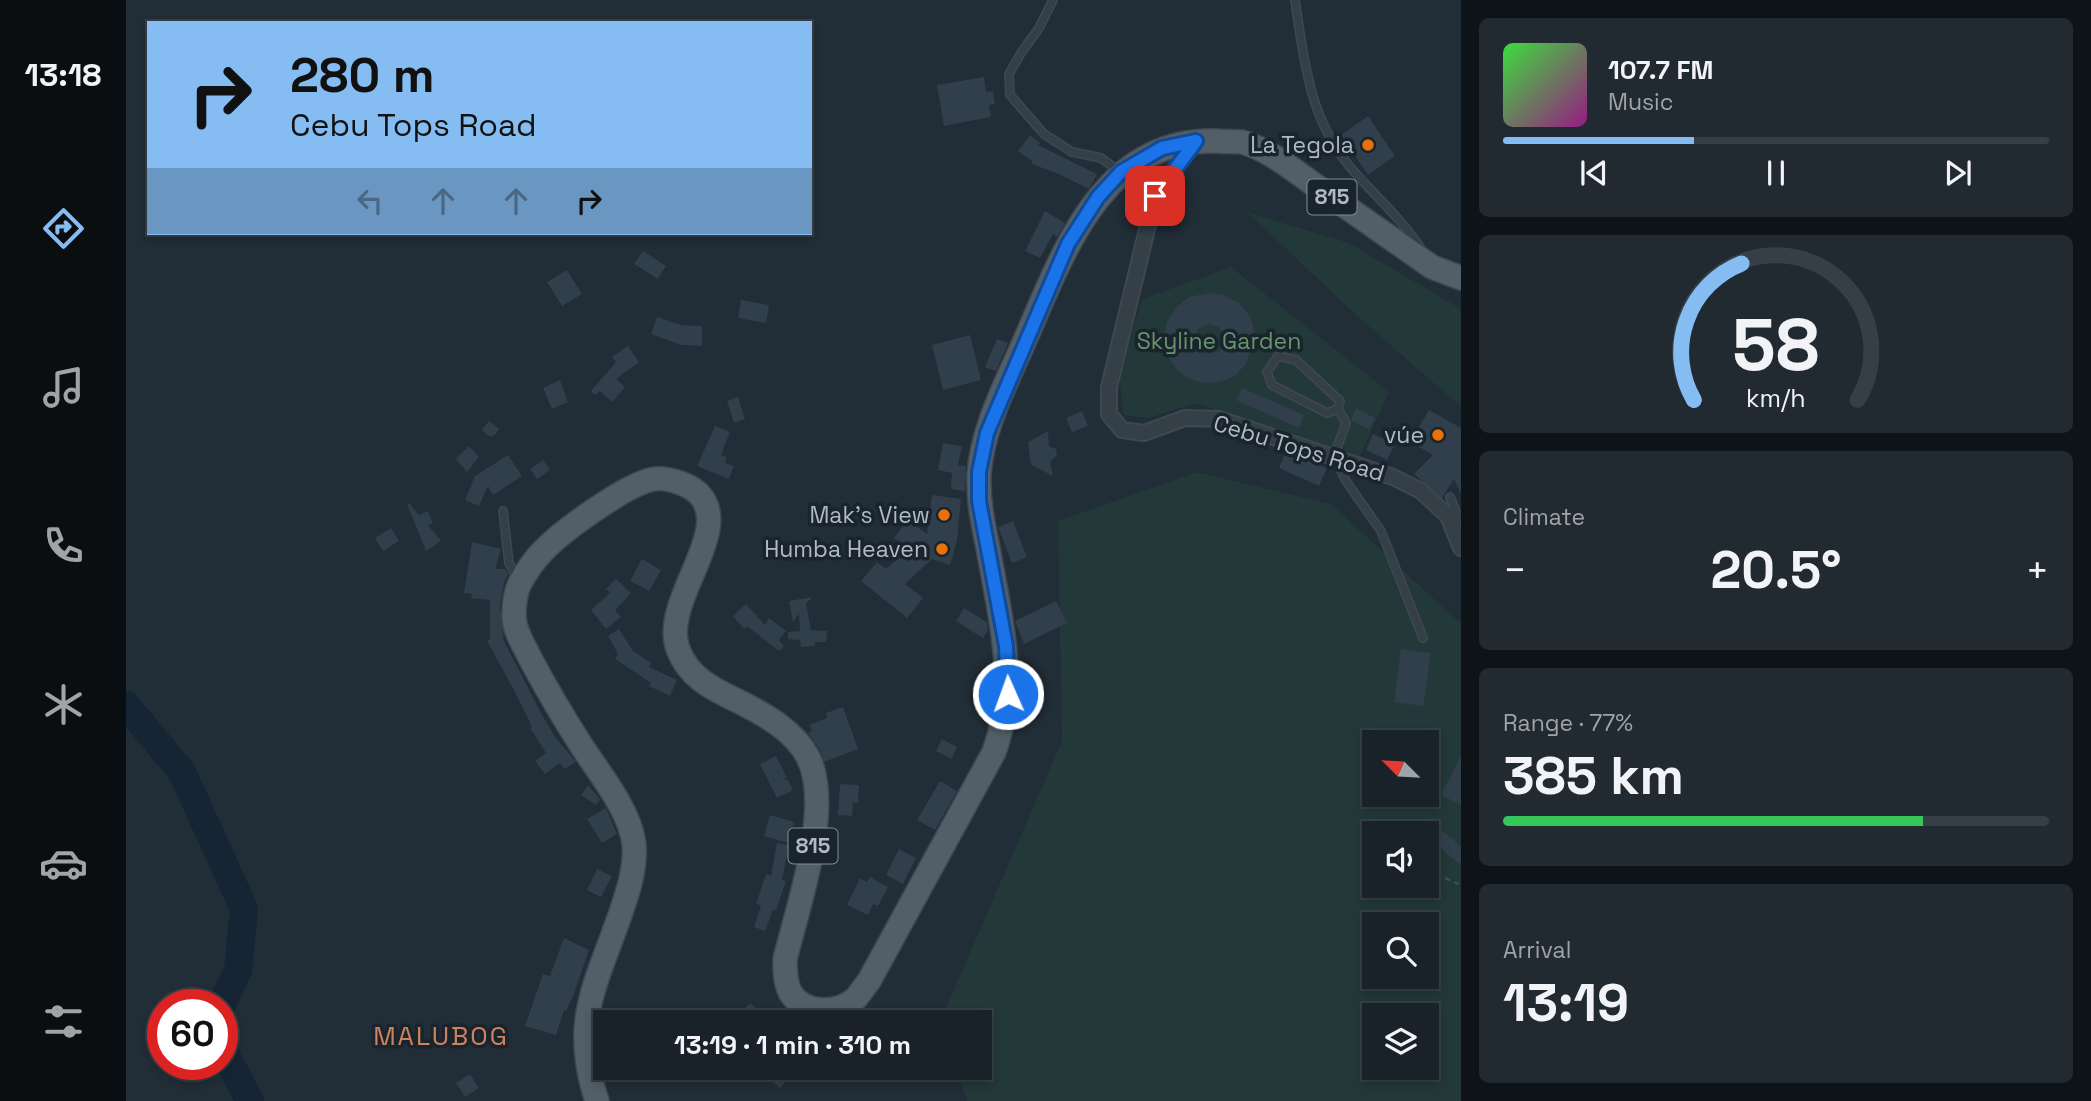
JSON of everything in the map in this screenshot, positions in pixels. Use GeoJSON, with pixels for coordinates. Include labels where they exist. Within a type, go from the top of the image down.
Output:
{"type":"FeatureCollection","features":[{"type":"Feature","properties":{"kind":"main road","name":"815"},"geometry":{"type":"LineString","coordinates":[[597,1101],[591,1080],[586,1041],[587,1010],[593,985],[625,901],[634,869],[634,842],[616,798],[544,684],[518,635],[514,621],[520,583],[542,552],[556,538],[622,493],[656,478],[694,489],[702,497],[710,518],[705,541],[675,624],[677,646],[686,667],[698,680],[767,715],[793,737],[807,755],[814,773],[817,797],[814,841],[785,959],[786,976],[790,992],[799,1002],[809,1008],[831,1010],[856,998],[869,981],[994,751],[1002,730],[1008,694],[1006,646],[979,501],[979,472],[987,433],[1068,244],[1098,197],[1121,172],[1162,148],[1196,141],[1242,142],[1276,158],[1432,267],[1461,278]]}},
{"type":"Feature","properties":{"kind":"street","name":"Cebu Tops Road"},"geometry":{"type":"LineString","coordinates":[[1196,141],[1155,196],[1109,387],[1109,414],[1122,429],[1144,433],[1185,418],[1219,419],[1393,477],[1421,491],[1455,516],[1461,548]]}},
{"type":"Feature","properties":{"kind":"lane"},"geometry":{"type":"LineString","coordinates":[[1053,0],[1039,28],[1020,53],[1009,74],[1010,95],[1044,134],[1072,152],[1101,159],[1121,172]]}},
{"type":"Feature","properties":{"kind":"lane"},"geometry":{"type":"LineString","coordinates":[[1295,0],[1309,88],[1323,125],[1348,165],[1415,240],[1432,267]]}},
{"type":"Feature","properties":{"kind":"lane"},"geometry":{"type":"LineString","coordinates":[[1338,409],[1327,413],[1272,384],[1266,372],[1278,356],[1296,360],[1340,401],[1338,409],[1346,423],[1334,456],[1346,481],[1381,531],[1423,638]]}},
{"type":"Feature","properties":{"kind":"lane"},"geometry":{"type":"LineString","coordinates":[[1450,497],[1455,516]]}},
{"type":"Feature","properties":{"kind":"lane"},"geometry":{"type":"LineString","coordinates":[[503,511],[509,564],[520,583]]}},
{"type":"Feature","properties":{"kind":"path"},"geometry":{"type":"LineString","coordinates":[[1439,875],[1461,885]]}},
{"type":"Feature","properties":{"kind":"green space"},"geometry":{"type":"Polygon","coordinates":[[[1247,212],[1349,243],[1461,309],[1461,407],[1356,315],[1247,212]]]}},
{"type":"Feature","properties":{"kind":"green space","name":"Skyline Garden"},"geometry":{"type":"Polygon","coordinates":[[[1231,267],[1389,392],[1358,460],[1196,403],[1149,418],[1124,415],[1119,376],[1142,299],[1231,267]]]}},
{"type":"Feature","properties":{"kind":"green space"},"geometry":{"type":"Polygon","coordinates":[[[1197,472],[1331,504],[1458,621],[1461,620],[1461,1101],[967,1101],[961,1080],[992,1080],[992,1010],[945,1010],[1062,741],[1058,521],[1197,472]]]}},
{"type":"Feature","properties":{"kind":"building"},"geometry":{"type":"Polygon","coordinates":[[[984,77],[986,92],[993,91],[995,104],[989,105],[991,117],[944,126],[937,85],[984,77]]]}},
{"type":"Feature","properties":{"kind":"building","name":"La Tegola"},"geometry":{"type":"Polygon","coordinates":[[[1368,116],[1395,156],[1368,175],[1341,135],[1368,116]]]}},
{"type":"Feature","properties":{"kind":"building"},"geometry":{"type":"Polygon","coordinates":[[[1030,135],[1040,143],[1038,145],[1097,174],[1089,189],[1032,164],[1032,161],[1018,151],[1030,135]]]}},
{"type":"Feature","properties":{"kind":"building"},"geometry":{"type":"Polygon","coordinates":[[[1045,211],[1065,223],[1057,237],[1053,234],[1040,258],[1025,251],[1045,211]]]}},
{"type":"Feature","properties":{"kind":"building"},"geometry":{"type":"Polygon","coordinates":[[[643,251],[666,266],[658,279],[634,264],[643,251]]]}},
{"type":"Feature","properties":{"kind":"building"},"geometry":{"type":"Polygon","coordinates":[[[567,270],[582,294],[562,306],[547,282],[567,270]]]}},
{"type":"Feature","properties":{"kind":"building"},"geometry":{"type":"Polygon","coordinates":[[[1209,293],[1224,295],[1239,303],[1249,315],[1255,341],[1246,364],[1235,376],[1220,382],[1204,383],[1189,379],[1177,370],[1168,357],[1164,338],[1167,322],[1177,307],[1189,297],[1209,293]],[[1208,324],[1198,329],[1195,341],[1201,352],[1207,354],[1219,351],[1222,347],[1225,337],[1219,327],[1208,324]]]}},
{"type":"Feature","properties":{"kind":"building"},"geometry":{"type":"Polygon","coordinates":[[[741,300],[769,305],[766,323],[738,318],[741,300]]]}},
{"type":"Feature","properties":{"kind":"building"},"geometry":{"type":"Polygon","coordinates":[[[657,317],[681,325],[702,326],[702,346],[681,345],[651,334],[657,317]]]}},
{"type":"Feature","properties":{"kind":"building"},"geometry":{"type":"Polygon","coordinates":[[[970,335],[981,380],[943,390],[932,345],[970,335]]]}},
{"type":"Feature","properties":{"kind":"building"},"geometry":{"type":"Polygon","coordinates":[[[997,339],[1008,343],[996,371],[985,367],[997,339]]]}},
{"type":"Feature","properties":{"kind":"building"},"geometry":{"type":"Polygon","coordinates":[[[628,346],[639,362],[616,379],[625,387],[612,402],[600,391],[595,395],[591,391],[616,362],[612,357],[628,346]]]}},
{"type":"Feature","properties":{"kind":"building"},"geometry":{"type":"Polygon","coordinates":[[[560,380],[568,402],[552,409],[543,388],[560,380]]]}},
{"type":"Feature","properties":{"kind":"building"},"geometry":{"type":"Polygon","coordinates":[[[1242,388],[1304,415],[1299,428],[1236,400],[1242,388]]]}},
{"type":"Feature","properties":{"kind":"building"},"geometry":{"type":"Polygon","coordinates":[[[738,397],[745,419],[734,423],[727,401],[738,397]]]}},
{"type":"Feature","properties":{"kind":"building"},"geometry":{"type":"Polygon","coordinates":[[[1356,408],[1375,418],[1369,430],[1351,420],[1356,408]]]}},
{"type":"Feature","properties":{"kind":"building"},"geometry":{"type":"Polygon","coordinates":[[[1429,410],[1461,428],[1461,494],[1454,479],[1442,498],[1414,474],[1433,455],[1410,442],[1429,410]]]}},
{"type":"Feature","properties":{"kind":"building"},"geometry":{"type":"Polygon","coordinates":[[[1082,411],[1088,426],[1072,432],[1066,418],[1082,411]]]}},
{"type":"Feature","properties":{"kind":"building"},"geometry":{"type":"Polygon","coordinates":[[[489,421],[499,429],[494,436],[489,436],[482,430],[489,421]]]}},
{"type":"Feature","properties":{"kind":"building"},"geometry":{"type":"Polygon","coordinates":[[[715,426],[730,432],[721,455],[727,457],[725,463],[734,466],[729,479],[697,466],[715,426]]]}},
{"type":"Feature","properties":{"kind":"building"},"geometry":{"type":"Polygon","coordinates":[[[1048,431],[1049,446],[1056,449],[1057,455],[1050,462],[1053,476],[1031,465],[1028,442],[1048,431]]]}},
{"type":"Feature","properties":{"kind":"building"},"geometry":{"type":"Polygon","coordinates":[[[1373,434],[1395,444],[1387,460],[1366,450],[1373,434]]]}},
{"type":"Feature","properties":{"kind":"building"},"geometry":{"type":"Polygon","coordinates":[[[943,443],[962,446],[958,465],[966,466],[965,491],[951,489],[952,473],[938,470],[943,443]]]}},
{"type":"Feature","properties":{"kind":"building"},"geometry":{"type":"Polygon","coordinates":[[[469,446],[479,457],[467,472],[456,459],[469,446]]]}},
{"type":"Feature","properties":{"kind":"building"},"geometry":{"type":"Polygon","coordinates":[[[1286,451],[1327,468],[1319,486],[1279,468],[1286,451]]]}},
{"type":"Feature","properties":{"kind":"building"},"geometry":{"type":"Polygon","coordinates":[[[508,455],[522,476],[493,495],[488,486],[479,506],[465,500],[475,476],[508,455]]]}},
{"type":"Feature","properties":{"kind":"building"},"geometry":{"type":"Polygon","coordinates":[[[543,460],[550,470],[537,479],[530,469],[543,460]]]}},
{"type":"Feature","properties":{"kind":"building"},"geometry":{"type":"Polygon","coordinates":[[[932,495],[961,499],[957,541],[950,565],[932,559],[905,584],[923,598],[907,618],[861,581],[877,562],[886,569],[908,549],[894,538],[908,520],[927,534],[932,495]]]}},
{"type":"Feature","properties":{"kind":"building"},"geometry":{"type":"Polygon","coordinates":[[[407,504],[419,515],[428,511],[433,523],[428,525],[441,541],[426,551],[407,504]]]}},
{"type":"Feature","properties":{"kind":"building"},"geometry":{"type":"Polygon","coordinates":[[[1013,521],[1027,557],[1012,563],[998,527],[1013,521]]]}},
{"type":"Feature","properties":{"kind":"building"},"geometry":{"type":"Polygon","coordinates":[[[391,528],[399,541],[383,551],[375,538],[391,528]]]}},
{"type":"Feature","properties":{"kind":"building"},"geometry":{"type":"Polygon","coordinates":[[[472,542],[501,549],[495,569],[505,569],[508,574],[500,606],[504,641],[555,737],[576,762],[564,769],[560,763],[545,774],[535,761],[546,753],[530,728],[532,727],[515,692],[487,641],[490,639],[490,600],[471,598],[472,594],[464,593],[472,542]]]}},
{"type":"Feature","properties":{"kind":"building"},"geometry":{"type":"Polygon","coordinates":[[[642,559],[661,570],[649,591],[630,581],[642,559]]]}},
{"type":"Feature","properties":{"kind":"building"},"geometry":{"type":"Polygon","coordinates":[[[616,579],[631,593],[615,610],[621,617],[606,629],[591,610],[610,593],[606,589],[616,579]]]}},
{"type":"Feature","properties":{"kind":"building"},"geometry":{"type":"Polygon","coordinates":[[[812,597],[806,604],[811,630],[827,631],[826,642],[815,642],[815,646],[801,647],[800,640],[788,639],[788,632],[800,631],[799,614],[793,622],[789,601],[812,597]]]}},
{"type":"Feature","properties":{"kind":"building"},"geometry":{"type":"Polygon","coordinates":[[[1056,601],[1067,623],[1024,644],[1015,621],[1056,601]]]}},
{"type":"Feature","properties":{"kind":"building"},"geometry":{"type":"Polygon","coordinates":[[[746,604],[765,625],[769,618],[786,631],[779,640],[784,646],[779,651],[747,626],[744,629],[733,616],[746,604]]]}},
{"type":"Feature","properties":{"kind":"building"},"geometry":{"type":"Polygon","coordinates":[[[964,608],[987,622],[988,630],[983,638],[956,621],[964,608]]]}},
{"type":"Feature","properties":{"kind":"building"},"geometry":{"type":"Polygon","coordinates":[[[619,629],[633,651],[651,663],[649,667],[677,680],[670,696],[649,686],[651,683],[615,659],[618,654],[608,636],[619,629]]]}},
{"type":"Feature","properties":{"kind":"building"},"geometry":{"type":"Polygon","coordinates":[[[1401,649],[1431,653],[1423,706],[1394,702],[1401,649]]]}},
{"type":"Feature","properties":{"kind":"building"},"geometry":{"type":"Polygon","coordinates":[[[981,680],[992,681],[991,698],[979,696],[981,680]]]}},
{"type":"Feature","properties":{"kind":"building"},"geometry":{"type":"Polygon","coordinates":[[[843,707],[858,749],[824,762],[820,750],[808,733],[812,731],[809,725],[827,718],[826,713],[843,707]]]}},
{"type":"Feature","properties":{"kind":"building"},"geometry":{"type":"Polygon","coordinates":[[[942,739],[957,747],[951,759],[936,751],[942,739]]]}},
{"type":"Feature","properties":{"kind":"building"},"geometry":{"type":"Polygon","coordinates":[[[776,756],[787,778],[783,779],[788,780],[793,790],[777,798],[760,764],[776,756]]]}},
{"type":"Feature","properties":{"kind":"building"},"geometry":{"type":"Polygon","coordinates":[[[1461,756],[1461,805],[1441,795],[1461,756]]]}},
{"type":"Feature","properties":{"kind":"building"},"geometry":{"type":"Polygon","coordinates":[[[940,781],[957,791],[935,830],[917,820],[940,781]]]}},
{"type":"Feature","properties":{"kind":"building"},"geometry":{"type":"Polygon","coordinates":[[[840,784],[859,785],[858,803],[853,803],[852,816],[838,815],[840,784]]]}},
{"type":"Feature","properties":{"kind":"building"},"geometry":{"type":"Polygon","coordinates":[[[588,785],[600,799],[596,805],[581,795],[588,785]]]}},
{"type":"Feature","properties":{"kind":"building"},"geometry":{"type":"Polygon","coordinates":[[[606,808],[617,834],[602,843],[587,819],[606,808]]]}},
{"type":"Feature","properties":{"kind":"building"},"geometry":{"type":"Polygon","coordinates":[[[770,815],[794,822],[788,843],[764,836],[770,815]]]}},
{"type":"Feature","properties":{"kind":"building"},"geometry":{"type":"Polygon","coordinates":[[[1439,828],[1461,846],[1461,865],[1439,847],[1439,828]]]}},
{"type":"Feature","properties":{"kind":"building"},"geometry":{"type":"Polygon","coordinates":[[[777,843],[789,845],[782,880],[786,881],[765,931],[754,927],[761,906],[756,904],[766,874],[771,876],[777,843]]]}},
{"type":"Feature","properties":{"kind":"building"},"geometry":{"type":"Polygon","coordinates":[[[899,849],[916,858],[903,884],[886,875],[899,849]]]}},
{"type":"Feature","properties":{"kind":"building"},"geometry":{"type":"Polygon","coordinates":[[[597,869],[612,876],[601,897],[587,890],[597,869]]]}},
{"type":"Feature","properties":{"kind":"building"},"geometry":{"type":"Polygon","coordinates":[[[870,877],[888,887],[878,906],[873,904],[868,915],[847,905],[860,878],[867,882],[870,877]]]}},
{"type":"Feature","properties":{"kind":"building"},"geometry":{"type":"Polygon","coordinates":[[[564,938],[589,950],[556,1035],[525,1026],[543,974],[550,976],[564,938]]]}},
{"type":"Feature","properties":{"kind":"building"},"geometry":{"type":"Polygon","coordinates":[[[750,1003],[757,1010],[744,1010],[750,1003]]]}},
{"type":"Feature","properties":{"kind":"building"},"geometry":{"type":"Polygon","coordinates":[[[470,1074],[479,1088],[465,1097],[456,1083],[470,1074]]]}},
{"type":"Feature","properties":{"kind":"building"},"geometry":{"type":"Polygon","coordinates":[[[771,1080],[787,1080],[780,1088],[771,1080]]]}},
{"type":"Feature","properties":{"kind":"waterway"},"geometry":{"type":"LineString","coordinates":[[126,705],[182,772],[244,909],[238,970],[229,989]]}},
{"type":"Feature","properties":{"kind":"waterway"},"geometry":{"type":"LineString","coordinates":[[238,1078],[250,1101]]}},
{"type":"Feature","properties":{"kind":"place","name":"La Tegola"},"geometry":{"type":"Point","coordinates":[1368,145]}},
{"type":"Feature","properties":{"kind":"place","name":"vúe"},"geometry":{"type":"Point","coordinates":[1438,435]}},
{"type":"Feature","properties":{"kind":"place","name":"Mak's View"},"geometry":{"type":"Point","coordinates":[944,515]}},
{"type":"Feature","properties":{"kind":"place","name":"Humba Heaven"},"geometry":{"type":"Point","coordinates":[942,549]}},
{"type":"Feature","properties":{"kind":"district","name":"MALUBOG"},"geometry":{"type":"Point","coordinates":[441,1036]}},
{"type":"Feature","properties":{"kind":"route"},"geometry":{"type":"LineString","coordinates":[[1008,694],[1006,646],[979,501],[979,472],[987,433],[1068,244],[1098,197],[1121,172],[1162,148],[1196,141],[1155,196]]}}]}
